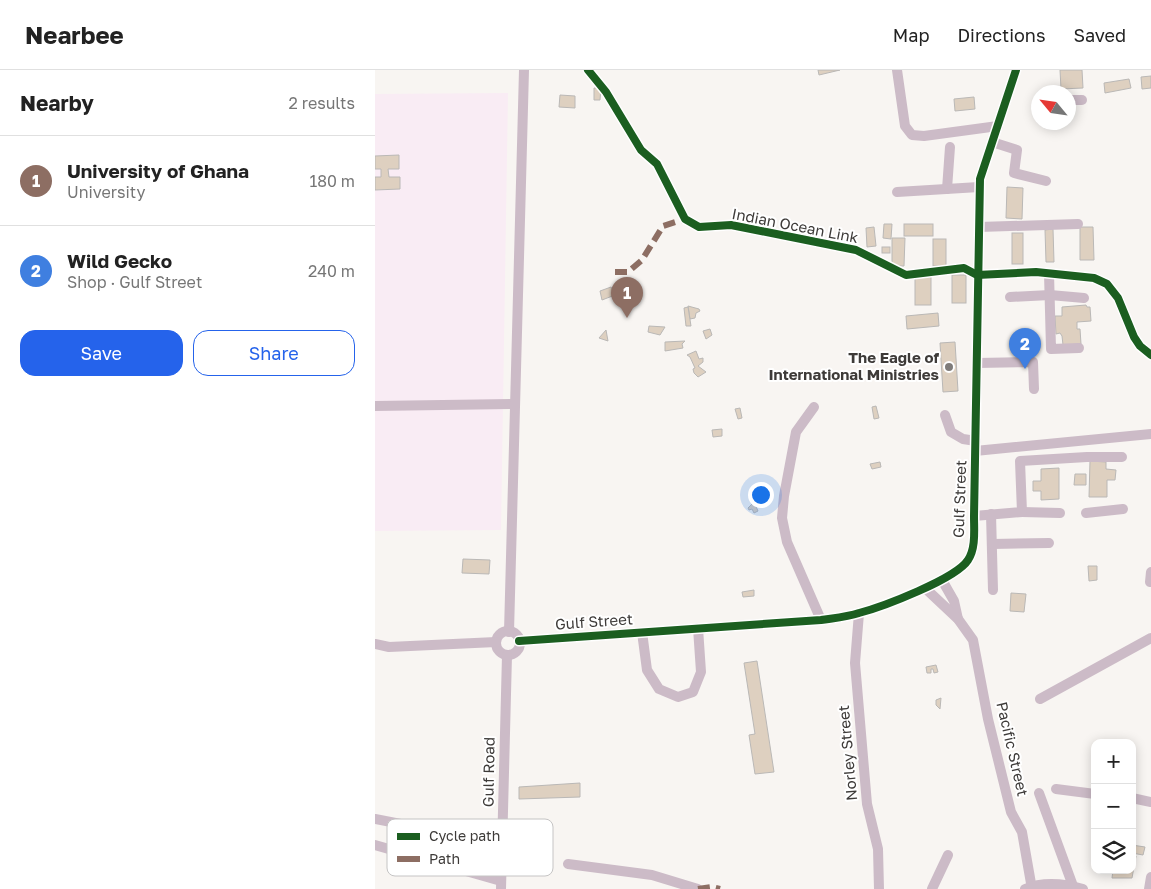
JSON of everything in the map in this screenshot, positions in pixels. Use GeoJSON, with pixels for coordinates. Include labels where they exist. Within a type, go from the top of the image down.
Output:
{"type":"FeatureCollection","features":[{"type":"Feature","properties":{"kind":"street"},"geometry":{"type":"LineString","coordinates":[[509,632],[524,70]]}},
{"type":"Feature","properties":{"kind":"street","name":"Indian Ocean Link"},"geometry":{"type":"LineString","coordinates":[[587,70],[606,92],[641,150],[657,164],[685,219],[691,225],[699,227],[731,225],[856,250],[905,275],[964,268],[977,275],[1049,273],[1094,278],[1107,284],[1118,298],[1137,342],[1151,355]]}},
{"type":"Feature","properties":{"kind":"street"},"geometry":{"type":"LineString","coordinates":[[897,70],[905,126],[912,135],[924,136],[998,126]]}},
{"type":"Feature","properties":{"kind":"street","name":"Gulf Street"},"geometry":{"type":"LineString","coordinates":[[519,641],[821,620],[859,614],[925,588],[957,572],[971,555],[975,516],[979,179],[1016,70]]}},
{"type":"Feature","properties":{"kind":"street"},"geometry":{"type":"LineString","coordinates":[[1076,100],[1082,100]]}},
{"type":"Feature","properties":{"kind":"street"},"geometry":{"type":"LineString","coordinates":[[992,142],[1017,150],[1014,173],[1046,181]]}},
{"type":"Feature","properties":{"kind":"street"},"geometry":{"type":"LineString","coordinates":[[947,189],[950,147]]}},
{"type":"Feature","properties":{"kind":"street"},"geometry":{"type":"LineString","coordinates":[[897,192],[979,186]]}},
{"type":"Feature","properties":{"kind":"street"},"geometry":{"type":"LineString","coordinates":[[979,227],[1078,224]]}},
{"type":"Feature","properties":{"kind":"street"},"geometry":{"type":"LineString","coordinates":[[1049,273],[1051,349],[1079,348]]}},
{"type":"Feature","properties":{"kind":"street"},"geometry":{"type":"LineString","coordinates":[[1010,297],[1050,295],[1084,298]]}},
{"type":"Feature","properties":{"kind":"street"},"geometry":{"type":"LineString","coordinates":[[977,363],[1033,362],[1034,389]]}},
{"type":"Feature","properties":{"kind":"street"},"geometry":{"type":"LineString","coordinates":[[375,406],[515,404]]}},
{"type":"Feature","properties":{"kind":"street"},"geometry":{"type":"LineString","coordinates":[[814,407],[797,432],[784,496],[782,518],[787,542],[821,620]]}},
{"type":"Feature","properties":{"kind":"street"},"geometry":{"type":"LineString","coordinates":[[945,415],[951,432],[976,446],[1151,434]]}},
{"type":"Feature","properties":{"kind":"street"},"geometry":{"type":"LineString","coordinates":[[1021,512],[1020,461],[1087,456],[1121,457]]}},
{"type":"Feature","properties":{"kind":"street"},"geometry":{"type":"LineString","coordinates":[[1086,512],[1123,509]]}},
{"type":"Feature","properties":{"kind":"street"},"geometry":{"type":"LineString","coordinates":[[975,516],[1021,512],[1060,513]]}},
{"type":"Feature","properties":{"kind":"street"},"geometry":{"type":"LineString","coordinates":[[991,514],[993,590]]}},
{"type":"Feature","properties":{"kind":"street"},"geometry":{"type":"LineString","coordinates":[[992,544],[1049,543]]}},
{"type":"Feature","properties":{"kind":"street","name":"Pacific Street"},"geometry":{"type":"LineString","coordinates":[[942,580],[954,601],[958,619]]}},
{"type":"Feature","properties":{"kind":"street","name":"Pacific Street"},"geometry":{"type":"LineString","coordinates":[[925,588],[958,619],[973,640],[988,719],[1011,812],[1022,832],[1029,888]]}},
{"type":"Feature","properties":{"kind":"street","name":"Norley Street"},"geometry":{"type":"LineString","coordinates":[[859,614],[855,663],[867,804],[877,849],[879,889]]}},
{"type":"Feature","properties":{"kind":"street"},"geometry":{"type":"LineString","coordinates":[[641,632],[647,670],[659,689],[678,697],[693,692],[701,672],[698,628]]}},
{"type":"Feature","properties":{"kind":"street"},"geometry":{"type":"LineString","coordinates":[[509,632],[516,634],[519,641],[517,651],[507,655],[498,649],[496,642],[502,633],[509,632]]}},
{"type":"Feature","properties":{"kind":"street"},"geometry":{"type":"LineString","coordinates":[[1040,699],[1151,638]]}},
{"type":"Feature","properties":{"kind":"street"},"geometry":{"type":"LineString","coordinates":[[375,644],[389,647],[496,642]]}},
{"type":"Feature","properties":{"kind":"street","name":"Gulf Road"},"geometry":{"type":"LineString","coordinates":[[503,819],[507,655]]}},
{"type":"Feature","properties":{"kind":"street"},"geometry":{"type":"LineString","coordinates":[[1056,789],[1091,793]]}},
{"type":"Feature","properties":{"kind":"street"},"geometry":{"type":"LineString","coordinates":[[1039,793],[1073,886]]}},
{"type":"Feature","properties":{"kind":"street"},"geometry":{"type":"LineString","coordinates":[[1136,799],[1151,802]]}},
{"type":"Feature","properties":{"kind":"street"},"geometry":{"type":"LineString","coordinates":[[375,845],[387,849]]}},
{"type":"Feature","properties":{"kind":"street"},"geometry":{"type":"LineString","coordinates":[[932,889],[947,855]]}},
{"type":"Feature","properties":{"kind":"street"},"geometry":{"type":"LineString","coordinates":[[568,864],[652,875],[698,889]]}},
{"type":"Feature","properties":{"kind":"street"},"geometry":{"type":"LineString","coordinates":[[473,876],[501,885]]}},
{"type":"Feature","properties":{"kind":"street"},"geometry":{"type":"LineString","coordinates":[[1149,889],[1151,877]]}},
{"type":"Feature","properties":{"kind":"street"},"geometry":{"type":"LineString","coordinates":[[1029,888],[1047,884],[1073,886],[1083,889]]}},
{"type":"Feature","properties":{"kind":"shaded area"},"geometry":{"type":"Polygon","coordinates":[[[508,93],[501,530],[375,531],[375,94],[508,93]]]}},
{"type":"Feature","properties":{"kind":"building"},"geometry":{"type":"Polygon","coordinates":[[[818,70],[840,70],[819,75],[818,70]]]}},
{"type":"Feature","properties":{"kind":"building"},"geometry":{"type":"Polygon","coordinates":[[[1060,70],[1082,70],[1083,88],[1076,88],[1076,85],[1061,85],[1060,70]]]}},
{"type":"Feature","properties":{"kind":"building"},"geometry":{"type":"Polygon","coordinates":[[[1151,76],[1151,88],[1142,89],[1141,77],[1151,76]]]}},
{"type":"Feature","properties":{"kind":"building"},"geometry":{"type":"Polygon","coordinates":[[[1129,79],[1131,88],[1105,93],[1104,83],[1129,79]]]}},
{"type":"Feature","properties":{"kind":"building"},"geometry":{"type":"Polygon","coordinates":[[[594,88],[601,88],[600,100],[594,100],[594,88]]]}},
{"type":"Feature","properties":{"kind":"building"},"geometry":{"type":"Polygon","coordinates":[[[560,95],[575,96],[575,108],[559,107],[560,95]]]}},
{"type":"Feature","properties":{"kind":"building"},"geometry":{"type":"Polygon","coordinates":[[[974,97],[975,109],[955,111],[954,99],[974,97]]]}},
{"type":"Feature","properties":{"kind":"building"},"geometry":{"type":"Polygon","coordinates":[[[399,155],[399,169],[388,169],[389,177],[400,177],[400,189],[375,190],[375,177],[381,177],[381,169],[375,169],[375,156],[399,155]]]}},
{"type":"Feature","properties":{"kind":"building"},"geometry":{"type":"Polygon","coordinates":[[[1007,187],[1023,188],[1022,219],[1006,218],[1007,187]]]}},
{"type":"Feature","properties":{"kind":"building"},"geometry":{"type":"Polygon","coordinates":[[[884,224],[892,224],[891,239],[883,238],[884,224]]]}},
{"type":"Feature","properties":{"kind":"building"},"geometry":{"type":"Polygon","coordinates":[[[904,224],[933,224],[933,236],[904,236],[904,224]]]}},
{"type":"Feature","properties":{"kind":"building"},"geometry":{"type":"Polygon","coordinates":[[[874,227],[876,246],[867,247],[866,228],[874,227]]]}},
{"type":"Feature","properties":{"kind":"building"},"geometry":{"type":"Polygon","coordinates":[[[1080,227],[1093,227],[1094,260],[1080,260],[1080,227]]]}},
{"type":"Feature","properties":{"kind":"building"},"geometry":{"type":"Polygon","coordinates":[[[1053,229],[1054,262],[1046,262],[1045,230],[1053,229]]]}},
{"type":"Feature","properties":{"kind":"building"},"geometry":{"type":"Polygon","coordinates":[[[1012,233],[1023,233],[1023,264],[1012,264],[1012,233]]]}},
{"type":"Feature","properties":{"kind":"building"},"geometry":{"type":"Polygon","coordinates":[[[892,238],[905,238],[904,266],[892,266],[892,238]]]}},
{"type":"Feature","properties":{"kind":"building"},"geometry":{"type":"Polygon","coordinates":[[[933,239],[946,239],[946,266],[933,266],[933,239]]]}},
{"type":"Feature","properties":{"kind":"building"},"geometry":{"type":"Polygon","coordinates":[[[882,247],[890,247],[890,253],[882,253],[882,247]]]}},
{"type":"Feature","properties":{"kind":"building"},"geometry":{"type":"Polygon","coordinates":[[[952,275],[966,275],[966,303],[952,303],[952,275]]]}},
{"type":"Feature","properties":{"kind":"building"},"geometry":{"type":"Polygon","coordinates":[[[915,277],[931,277],[931,305],[915,305],[915,277]]]}},
{"type":"Feature","properties":{"kind":"building"},"geometry":{"type":"Polygon","coordinates":[[[611,287],[615,295],[602,300],[600,291],[611,287]]]}},
{"type":"Feature","properties":{"kind":"building"},"geometry":{"type":"Polygon","coordinates":[[[1086,305],[1090,307],[1091,321],[1077,322],[1077,329],[1080,329],[1081,344],[1063,345],[1062,336],[1060,333],[1056,334],[1055,316],[1062,316],[1062,307],[1086,305]]]}},
{"type":"Feature","properties":{"kind":"building"},"geometry":{"type":"Polygon","coordinates":[[[688,306],[699,309],[700,311],[696,313],[695,318],[690,319],[688,306]]]}},
{"type":"Feature","properties":{"kind":"building"},"geometry":{"type":"Polygon","coordinates":[[[688,307],[691,326],[686,326],[684,308],[688,307]]]}},
{"type":"Feature","properties":{"kind":"building"},"geometry":{"type":"Polygon","coordinates":[[[938,313],[939,326],[907,329],[906,316],[938,313]]]}},
{"type":"Feature","properties":{"kind":"building"},"geometry":{"type":"Polygon","coordinates":[[[649,326],[665,327],[660,335],[648,332],[649,326]]]}},
{"type":"Feature","properties":{"kind":"building"},"geometry":{"type":"Polygon","coordinates":[[[710,329],[712,335],[706,339],[703,331],[710,329]]]}},
{"type":"Feature","properties":{"kind":"building"},"geometry":{"type":"Polygon","coordinates":[[[606,330],[608,341],[599,338],[606,330]]]}},
{"type":"Feature","properties":{"kind":"building"},"geometry":{"type":"Polygon","coordinates":[[[685,341],[682,344],[683,348],[665,351],[665,342],[685,341]]]}},
{"type":"Feature","properties":{"kind":"building"},"geometry":{"type":"Polygon","coordinates":[[[955,342],[958,391],[943,392],[940,343],[955,342]]]}},
{"type":"Feature","properties":{"kind":"building"},"geometry":{"type":"Polygon","coordinates":[[[696,351],[699,359],[703,358],[703,362],[698,366],[706,372],[698,377],[694,373],[693,369],[695,368],[690,357],[687,355],[696,351]]]}},
{"type":"Feature","properties":{"kind":"building"},"geometry":{"type":"Polygon","coordinates":[[[876,406],[879,418],[874,419],[872,407],[876,406]]]}},
{"type":"Feature","properties":{"kind":"building"},"geometry":{"type":"Polygon","coordinates":[[[740,408],[742,418],[738,419],[735,409],[740,408]]]}},
{"type":"Feature","properties":{"kind":"building"},"geometry":{"type":"Polygon","coordinates":[[[722,429],[722,436],[713,437],[712,430],[722,429]]]}},
{"type":"Feature","properties":{"kind":"building"},"geometry":{"type":"Polygon","coordinates":[[[1090,461],[1106,462],[1106,469],[1116,470],[1115,480],[1107,480],[1107,497],[1089,497],[1090,461]]]}},
{"type":"Feature","properties":{"kind":"building"},"geometry":{"type":"Polygon","coordinates":[[[880,462],[881,467],[872,469],[870,464],[880,462]]]}},
{"type":"Feature","properties":{"kind":"building"},"geometry":{"type":"Polygon","coordinates":[[[1059,468],[1059,499],[1041,500],[1041,491],[1033,491],[1033,481],[1041,481],[1041,469],[1059,468]]]}},
{"type":"Feature","properties":{"kind":"building"},"geometry":{"type":"Polygon","coordinates":[[[1075,474],[1086,474],[1086,485],[1074,485],[1075,474]]]}},
{"type":"Feature","properties":{"kind":"building"},"geometry":{"type":"Polygon","coordinates":[[[754,502],[758,511],[754,513],[752,509],[749,510],[748,508],[754,502]]]}},
{"type":"Feature","properties":{"kind":"building"},"geometry":{"type":"Polygon","coordinates":[[[463,559],[490,560],[489,574],[462,573],[463,559]]]}},
{"type":"Feature","properties":{"kind":"building"},"geometry":{"type":"Polygon","coordinates":[[[1088,566],[1097,566],[1097,580],[1089,581],[1088,566]]]}},
{"type":"Feature","properties":{"kind":"building"},"geometry":{"type":"Polygon","coordinates":[[[754,590],[754,596],[743,597],[742,592],[754,590]]]}},
{"type":"Feature","properties":{"kind":"building"},"geometry":{"type":"Polygon","coordinates":[[[1011,593],[1026,594],[1024,612],[1010,611],[1011,593]]]}},
{"type":"Feature","properties":{"kind":"building"},"geometry":{"type":"Polygon","coordinates":[[[757,661],[774,772],[755,774],[749,735],[755,734],[744,663],[757,661]]]}},
{"type":"Feature","properties":{"kind":"building"},"geometry":{"type":"Polygon","coordinates":[[[936,665],[938,672],[934,673],[933,669],[931,669],[931,673],[927,673],[926,667],[936,665]]]}},
{"type":"Feature","properties":{"kind":"building"},"geometry":{"type":"Polygon","coordinates":[[[941,698],[940,709],[936,705],[936,700],[941,698]]]}},
{"type":"Feature","properties":{"kind":"building"},"geometry":{"type":"Polygon","coordinates":[[[580,783],[580,797],[519,799],[519,787],[580,783]]]}},
{"type":"Feature","properties":{"kind":"building"},"geometry":{"type":"Polygon","coordinates":[[[1136,846],[1145,847],[1143,855],[1136,854],[1136,846]]]}},
{"type":"Feature","properties":{"kind":"building"},"geometry":{"type":"Polygon","coordinates":[[[1112,874],[1133,874],[1132,878],[1112,878],[1112,874]]]}},
{"type":"Feature","properties":{"kind":"marked path"},"geometry":{"type":"LineString","coordinates":[[615,272],[628,272],[642,260],[663,226],[685,219]]}},
{"type":"Feature","properties":{"kind":"marked path"},"geometry":{"type":"LineString","coordinates":[[698,889],[712,887],[720,889]]}},
{"type":"Feature","properties":{"kind":"cycle path"},"geometry":{"type":"LineString","coordinates":[[588,70],[606,92],[641,150],[657,164],[685,219],[699,227],[731,225],[856,250],[906,275],[964,268],[977,275],[1036,272],[1094,278],[1107,284],[1118,298],[1134,337],[1140,346],[1151,355]]}},
{"type":"Feature","properties":{"kind":"cycle path"},"geometry":{"type":"LineString","coordinates":[[519,641],[821,620],[845,616],[884,605],[934,584],[961,567],[968,560],[971,555],[974,533],[980,179],[1016,70]]}},
{"type":"Feature","properties":{"kind":"place","name":"University of Ghana"},"geometry":{"type":"Point","coordinates":[627,318]}},
{"type":"Feature","properties":{"kind":"place","name":"The Eagle of International Ministries"},"geometry":{"type":"Point","coordinates":[949,367]}},
{"type":"Feature","properties":{"kind":"place","name":"Wild Gecko"},"geometry":{"type":"Point","coordinates":[1025,369]}}]}
